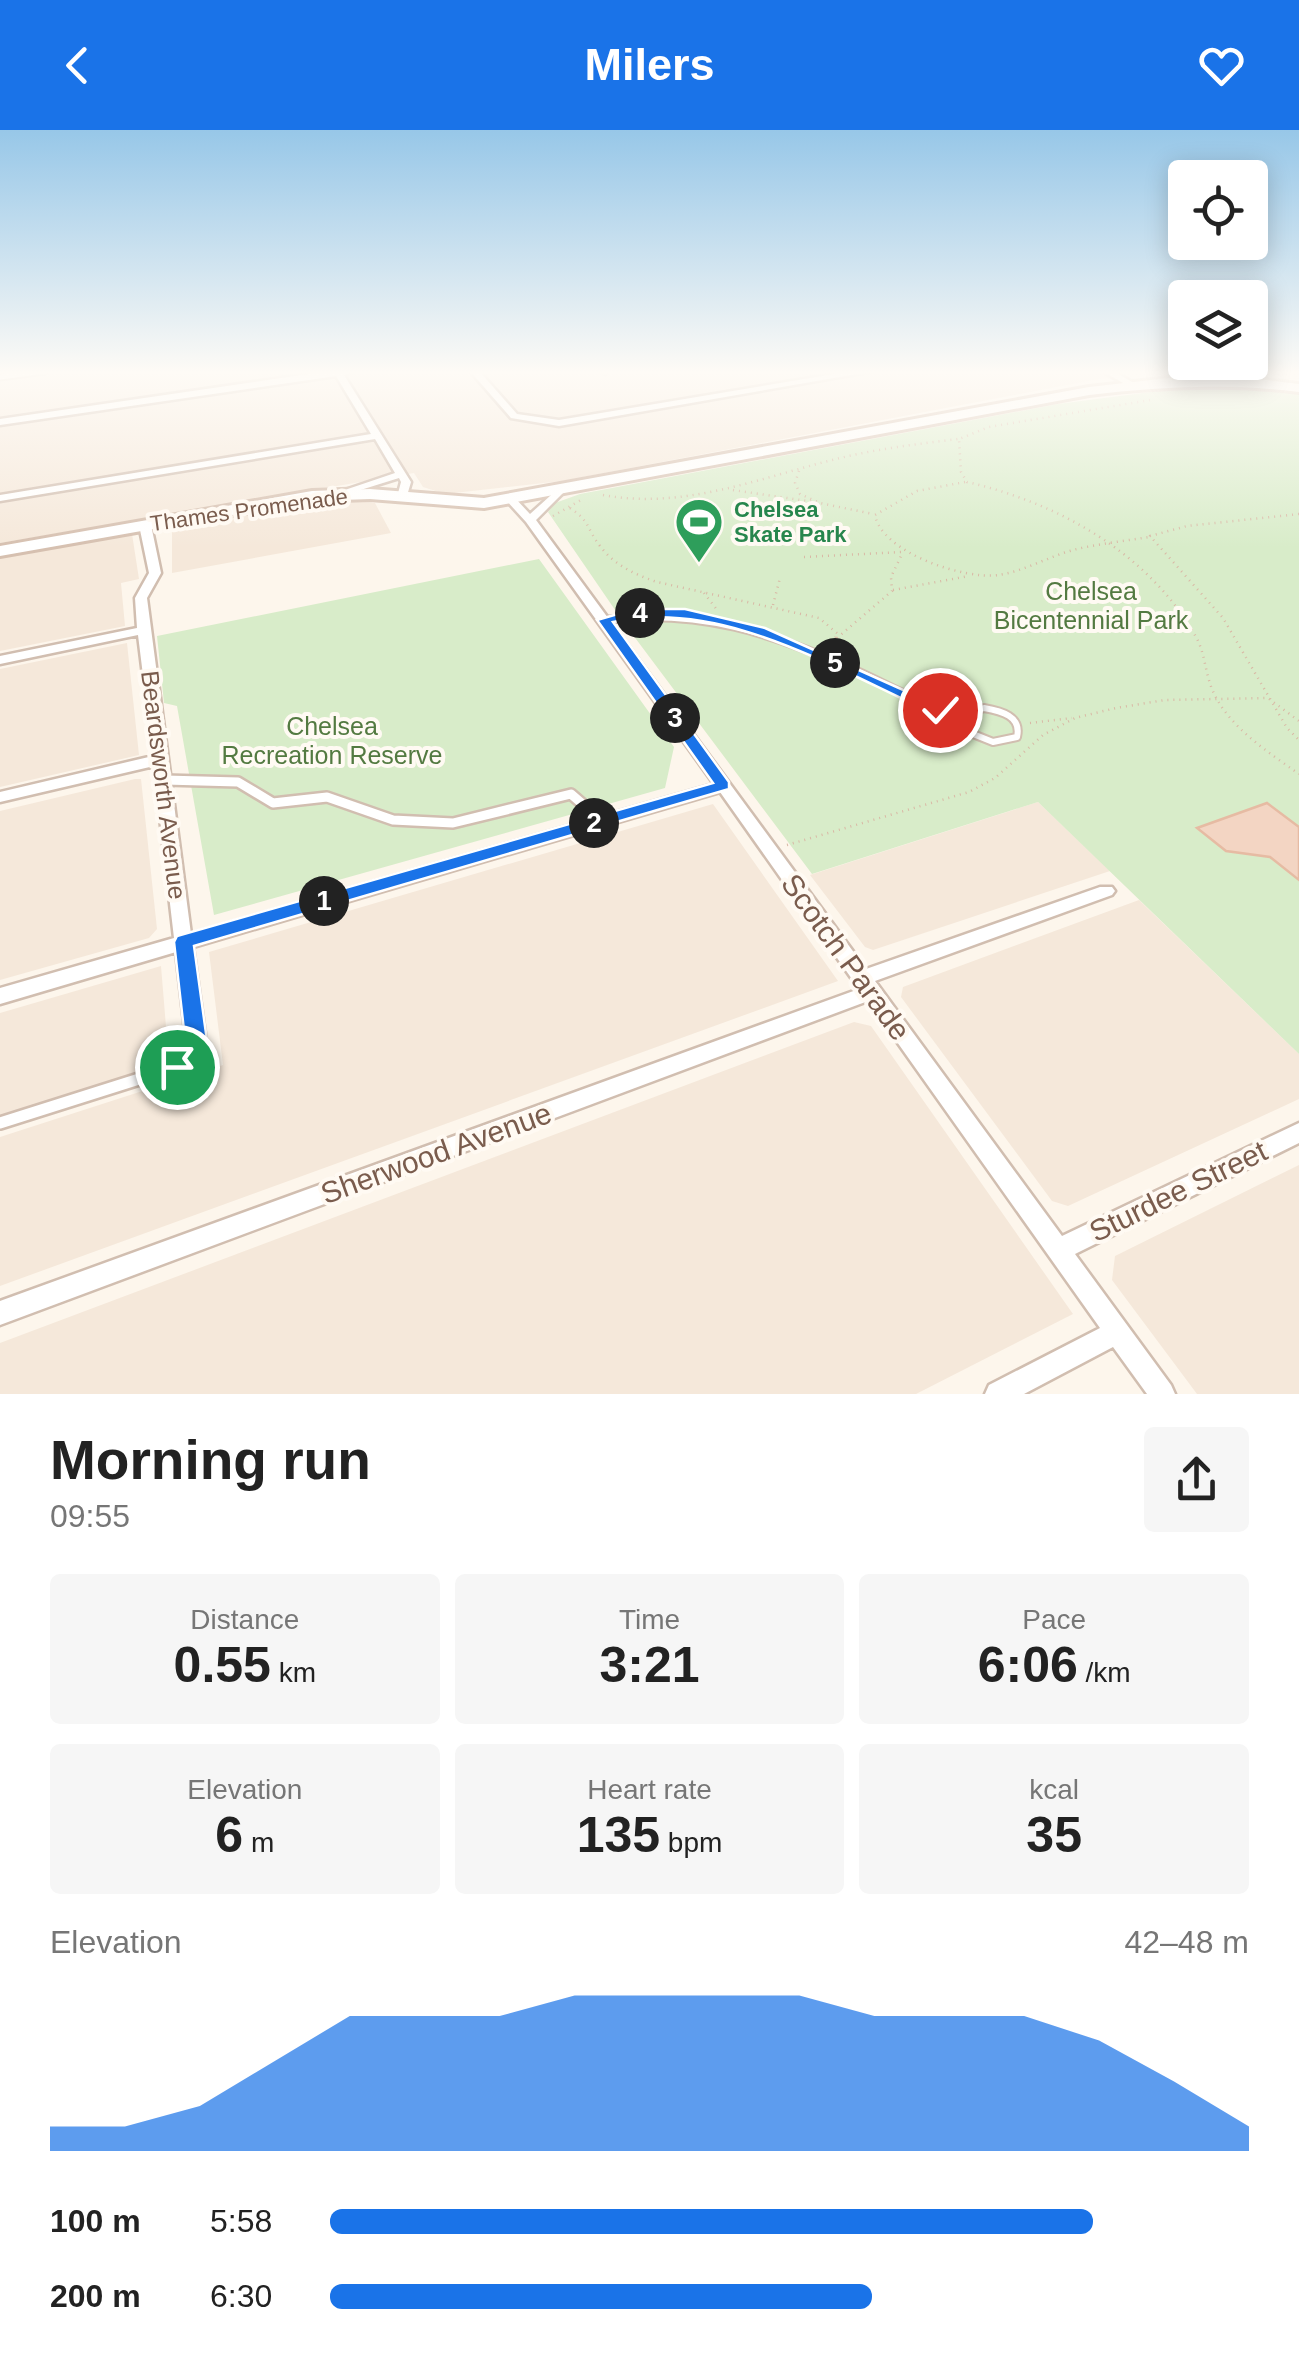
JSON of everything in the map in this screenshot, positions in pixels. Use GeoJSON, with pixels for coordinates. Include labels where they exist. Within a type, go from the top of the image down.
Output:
{"type":"FeatureCollection","features":[{"type":"Feature","properties":{"kind":"main road","name":"Thames Promenade"},"geometry":{"type":"LineString","coordinates":[[0,550],[338,494],[470,504],[881,430]]}},
{"type":"Feature","properties":{"kind":"street"},"geometry":{"type":"LineString","coordinates":[[374,430],[400,475],[398,497]]}},
{"type":"Feature","properties":{"kind":"street"},"geometry":{"type":"LineString","coordinates":[[0,498],[377,436]]}},
{"type":"Feature","properties":{"kind":"street"},"geometry":{"type":"LineString","coordinates":[[338,494],[400,475]]}},
{"type":"Feature","properties":{"kind":"street"},"geometry":{"type":"LineString","coordinates":[[530,520],[560,490]]}},
{"type":"Feature","properties":{"kind":"street","name":"Scotch Parade"},"geometry":{"type":"LineString","coordinates":[[514,498],[1162,1394]]}},
{"type":"Feature","properties":{"kind":"street","name":"Beardsworth Avenue"},"geometry":{"type":"LineString","coordinates":[[145,525],[154,573],[141,598],[144,630],[197,1048]]}},
{"type":"Feature","properties":{"kind":"street"},"geometry":{"type":"LineString","coordinates":[[0,660],[144,630]]}},
{"type":"Feature","properties":{"kind":"street"},"geometry":{"type":"LineString","coordinates":[[0,797],[162,758]]}},
{"type":"Feature","properties":{"kind":"street"},"geometry":{"type":"LineString","coordinates":[[0,996],[724,786]]}},
{"type":"Feature","properties":{"kind":"street","name":"Sherwood Avenue"},"geometry":{"type":"LineString","coordinates":[[0,1313],[1106,891]]}},
{"type":"Feature","properties":{"kind":"street","name":"Sturdee Street"},"geometry":{"type":"LineString","coordinates":[[1058,1250],[1299,1133]]}},
{"type":"Feature","properties":{"kind":"street"},"geometry":{"type":"LineString","coordinates":[[998,1394],[1117,1332]]}},
{"type":"Feature","properties":{"kind":"lane"},"geometry":{"type":"LineString","coordinates":[[604,620],[635,614],[685,613],[760,631],[940,710],[964,716],[976,709],[993,709],[1010,716],[1019,726],[1017,736],[1011,740],[984,740],[968,732],[964,716]]}},
{"type":"Feature","properties":{"kind":"lane"},"geometry":{"type":"LineString","coordinates":[[165,780],[238,782],[273,802],[328,797],[393,820],[453,823],[572,794],[602,820]]}},
{"type":"Feature","properties":{"kind":"lane"},"geometry":{"type":"LineString","coordinates":[[0,1123],[177,1067],[192,1057],[197,1048]]}},
{"type":"Feature","properties":{"kind":"path"},"geometry":{"type":"LineString","coordinates":[[592,492],[620,500],[727,490],[874,450],[959,438],[981,430]]}},
{"type":"Feature","properties":{"kind":"path"},"geometry":{"type":"LineString","coordinates":[[959,438],[961,472],[967,482]]}},
{"type":"Feature","properties":{"kind":"path"},"geometry":{"type":"LineString","coordinates":[[800,470],[795,476],[796,489],[820,503]]}},
{"type":"Feature","properties":{"kind":"path"},"geometry":{"type":"LineString","coordinates":[[727,490],[875,515],[923,488],[967,482],[1028,498],[1073,519],[1106,542],[1173,603],[1197,638],[1216,697],[1268,752],[1299,774]]}},
{"type":"Feature","properties":{"kind":"path"},"geometry":{"type":"LineString","coordinates":[[570,508],[589,520],[590,534],[598,546],[640,577],[818,618],[836,630],[836,639]]}},
{"type":"Feature","properties":{"kind":"path"},"geometry":{"type":"LineString","coordinates":[[817,654],[892,590],[1001,575],[1106,542],[1187,526],[1299,514]]}},
{"type":"Feature","properties":{"kind":"path"},"geometry":{"type":"LineString","coordinates":[[875,515],[876,522],[904,552]]}},
{"type":"Feature","properties":{"kind":"path"},"geometry":{"type":"LineString","coordinates":[[1150,536],[1155,548],[1222,616],[1252,663],[1268,698],[1299,740]]}},
{"type":"Feature","properties":{"kind":"path"},"geometry":{"type":"LineString","coordinates":[[892,590],[894,566],[904,552]]}},
{"type":"Feature","properties":{"kind":"path"},"geometry":{"type":"LineString","coordinates":[[804,557],[904,552],[973,576]]}},
{"type":"Feature","properties":{"kind":"path"},"geometry":{"type":"LineString","coordinates":[[772,606],[780,578]]}},
{"type":"Feature","properties":{"kind":"path"},"geometry":{"type":"LineString","coordinates":[[704,592],[728,623]]}},
{"type":"Feature","properties":{"kind":"path"},"geometry":{"type":"LineString","coordinates":[[1019,726],[1165,700],[1216,697],[1268,698],[1299,721]]}},
{"type":"Feature","properties":{"kind":"path"},"geometry":{"type":"LineString","coordinates":[[769,850],[969,792],[996,778],[1043,735],[1075,718]]}},
{"type":"Feature","properties":{"kind":"shaded area"},"geometry":{"type":"Polygon","coordinates":[[[0,430],[831,430],[562,481],[445,494],[423,487],[414,473],[0,543],[0,430]]]}},
{"type":"Feature","properties":{"kind":"shaded area"},"geometry":{"type":"Polygon","coordinates":[[[305,503],[375,503],[391,533],[172,573],[172,527],[305,503]]]}},
{"type":"Feature","properties":{"kind":"shaded area"},"geometry":{"type":"Polygon","coordinates":[[[132,534],[139,579],[121,583],[125,626],[0,651],[0,557],[132,534]]]}},
{"type":"Feature","properties":{"kind":"shaded area"},"geometry":{"type":"Polygon","coordinates":[[[127,643],[139,755],[0,787],[0,669],[127,643]]]}},
{"type":"Feature","properties":{"kind":"shaded area"},"geometry":{"type":"Polygon","coordinates":[[[141,779],[157,929],[149,938],[0,980],[0,811],[141,779]]]}},
{"type":"Feature","properties":{"kind":"shaded area"},"geometry":{"type":"Polygon","coordinates":[[[1038,802],[1110,871],[873,950],[865,947],[810,875],[1038,802]]]}},
{"type":"Feature","properties":{"kind":"shaded area"},"geometry":{"type":"Polygon","coordinates":[[[713,804],[838,981],[0,1286],[0,1137],[223,1065],[209,952],[713,804]]]}},
{"type":"Feature","properties":{"kind":"shaded area"},"geometry":{"type":"Polygon","coordinates":[[[1139,900],[1299,1054],[1299,1099],[1068,1206],[1052,1201],[901,997],[903,987],[1139,900]]]}},
{"type":"Feature","properties":{"kind":"shaded area"},"geometry":{"type":"Polygon","coordinates":[[[161,966],[169,1063],[0,1116],[0,1013],[161,966]]]}},
{"type":"Feature","properties":{"kind":"shaded area"},"geometry":{"type":"Polygon","coordinates":[[[854,1022],[871,1026],[1073,1314],[916,1394],[0,1394],[0,1343],[854,1022]]]}},
{"type":"Feature","properties":{"kind":"shaded area"},"geometry":{"type":"Polygon","coordinates":[[[1299,1165],[1299,1394],[1197,1394],[1112,1280],[1115,1256],[1299,1165]]]}},
{"type":"Feature","properties":{"kind":"green space","name":"Chelsea Bicentennial Park"},"geometry":{"type":"Polygon","coordinates":[[[920,430],[1299,430],[1299,1054],[1038,802],[812,874],[624,623],[548,512],[555,503],[580,494],[920,430]]]}},
{"type":"Feature","properties":{"kind":"green space","name":"Chelsea Recreation Reserve"},"geometry":{"type":"Polygon","coordinates":[[[539,559],[674,747],[665,788],[214,915],[177,706],[164,703],[157,636],[539,559]]]}},
{"type":"Feature","properties":{"kind":"building"},"geometry":{"type":"Polygon","coordinates":[[[1267,803],[1299,827],[1299,880],[1270,857],[1226,851],[1197,828],[1267,803]]]}},
{"type":"Feature","properties":{"kind":"place","name":"Chelsea Skate Park"},"geometry":{"type":"Point","coordinates":[699,564]}},
{"type":"Feature","properties":{"kind":"route"},"geometry":{"type":"LineString","coordinates":[[177,1067],[192,1057],[197,1048],[184,942],[724,786],[604,620],[635,614],[685,613],[760,631],[940,710]]}}]}
